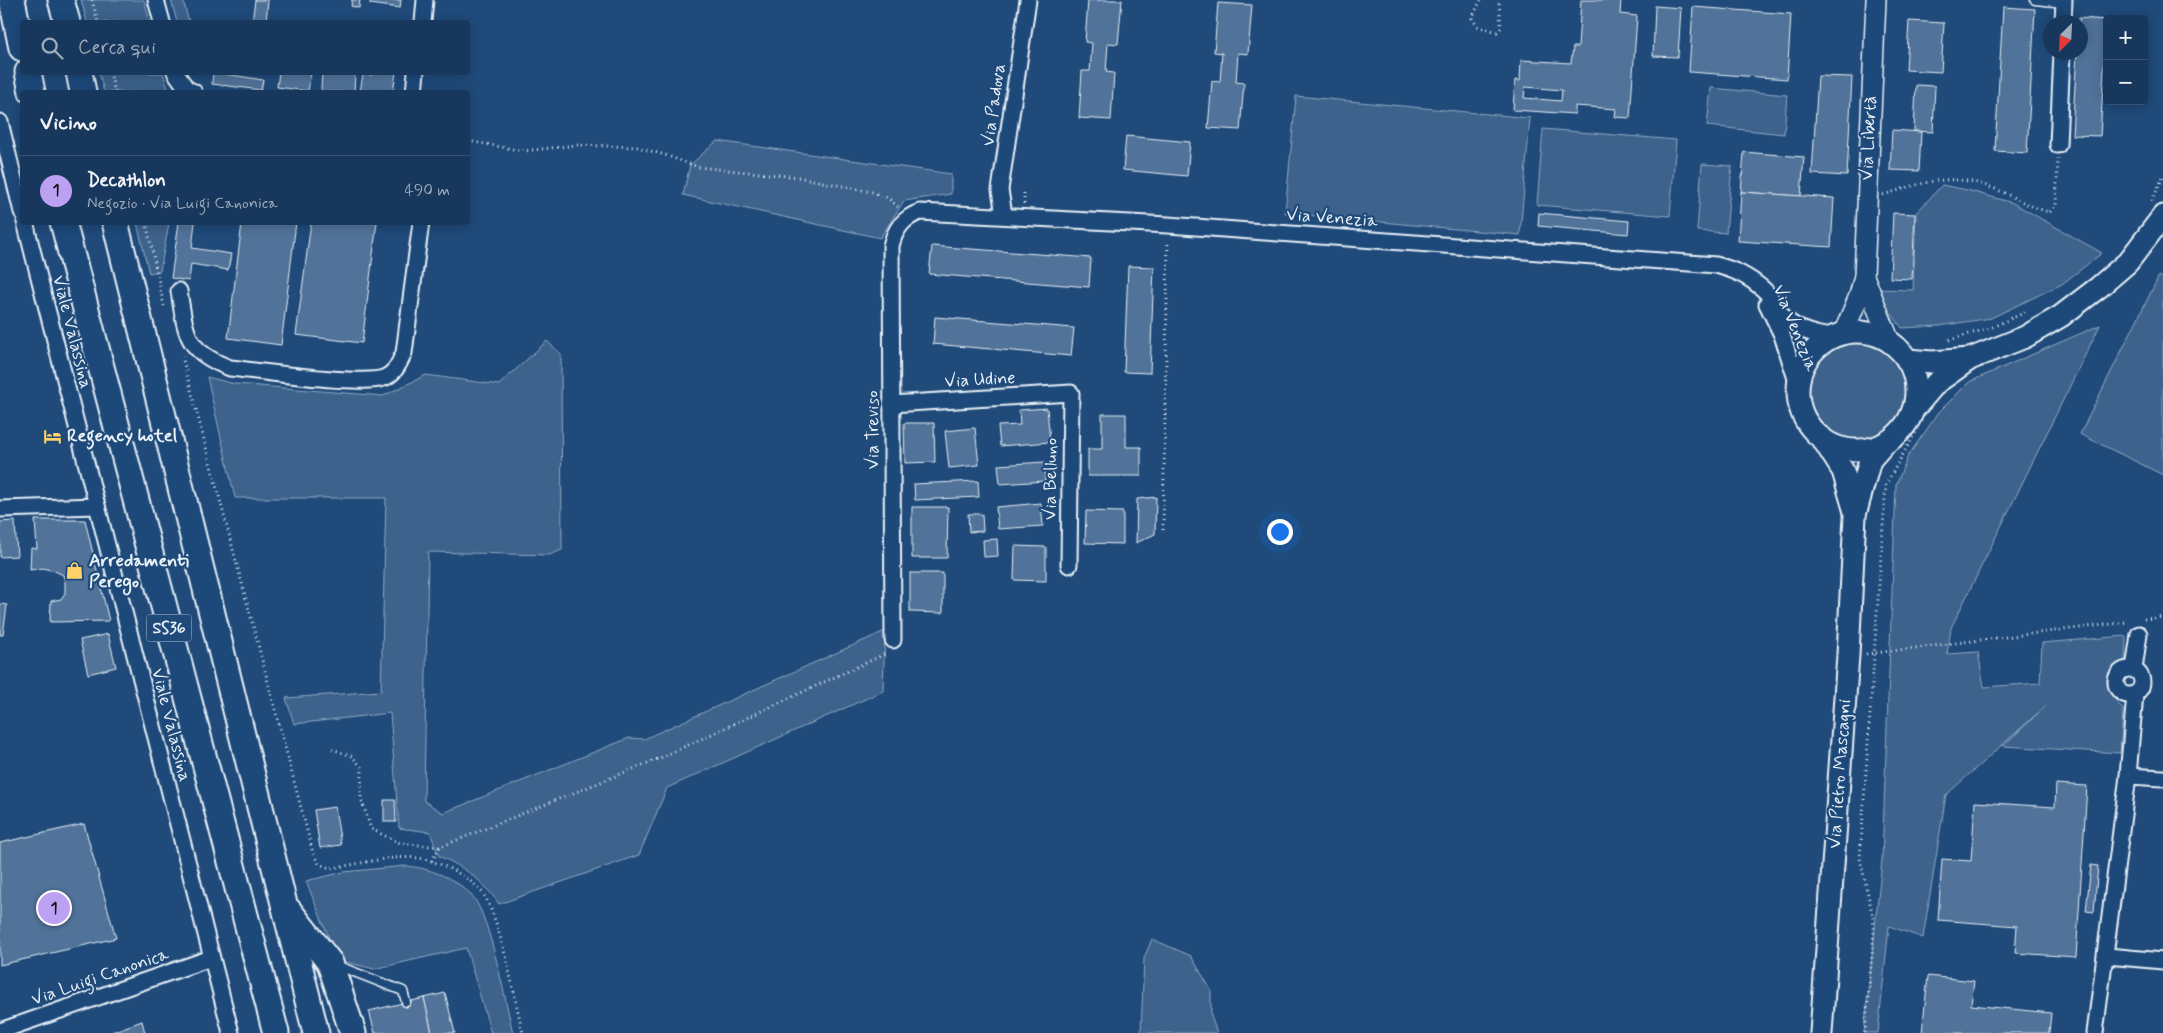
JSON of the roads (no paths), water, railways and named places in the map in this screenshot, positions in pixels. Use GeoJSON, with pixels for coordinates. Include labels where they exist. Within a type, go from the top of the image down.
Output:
{"type":"FeatureCollection","features":[{"type":"Feature","properties":{"kind":"highway"},"geometry":{"type":"LineString","coordinates":[[12,0],[20,38]]}},
{"type":"Feature","properties":{"kind":"highway"},"geometry":{"type":"LineString","coordinates":[[61,0],[66,20]]}},
{"type":"Feature","properties":{"kind":"highway"},"geometry":{"type":"LineString","coordinates":[[29,75],[32,90]]}},
{"type":"Feature","properties":{"kind":"highway"},"geometry":{"type":"LineString","coordinates":[[80,75],[84,90]]}},
{"type":"Feature","properties":{"kind":"highway","name":"SS36"},"geometry":{"type":"LineString","coordinates":[[64,225],[276,1033]]}},
{"type":"Feature","properties":{"kind":"highway","name":"SS36"},"geometry":{"type":"LineString","coordinates":[[116,225],[316,1033]]}},
{"type":"Feature","properties":{"kind":"highway"},"geometry":{"type":"LineString","coordinates":[[283,903],[330,963],[353,1033]]}},
{"type":"Feature","properties":{"kind":"highway"},"geometry":{"type":"LineString","coordinates":[[267,999],[272,1033]]}},
{"type":"Feature","properties":{"kind":"main road"},"geometry":{"type":"LineString","coordinates":[[1918,416],[1915,400],[1915,379],[1907,360],[1891,344],[1868,333],[1838,336],[1809,357],[1800,375],[1798,385],[1799,403],[1806,420],[1822,438],[1839,447],[1859,450],[1885,443],[1918,416],[1936,383],[1970,359],[2025,337],[2061,316],[2128,262],[2156,211]]}},
{"type":"Feature","properties":{"kind":"main road"},"geometry":{"type":"LineString","coordinates":[[1907,360],[1932,362],[1970,359]]}},
{"type":"Feature","properties":{"kind":"main road","name":"Via Pietro Mascagni"},"geometry":{"type":"LineString","coordinates":[[1822,438],[1843,471],[1855,514]]}},
{"type":"Feature","properties":{"kind":"main road","name":"Via Pietro Mascagni"},"geometry":{"type":"LineString","coordinates":[[1821,1033],[1848,655],[1855,514],[1865,472],[1870,460],[1885,443]]}},
{"type":"Feature","properties":{"kind":"street"},"geometry":{"type":"LineString","coordinates":[[156,0],[161,20]]}},
{"type":"Feature","properties":{"kind":"street"},"geometry":{"type":"LineString","coordinates":[[423,20],[426,0]]}},
{"type":"Feature","properties":{"kind":"street","name":"Via Padova"},"geometry":{"type":"LineString","coordinates":[[1004,215],[1000,190],[1028,0]]}},
{"type":"Feature","properties":{"kind":"street","name":"Via Libertà"},"geometry":{"type":"LineString","coordinates":[[1838,336],[1859,296],[1864,276],[1876,0]]}},
{"type":"Feature","properties":{"kind":"street"},"geometry":{"type":"LineString","coordinates":[[2063,15],[2064,2]]}},
{"type":"Feature","properties":{"kind":"street"},"geometry":{"type":"LineString","coordinates":[[2058,145],[2062,60]]}},
{"type":"Feature","properties":{"kind":"street"},"geometry":{"type":"LineString","coordinates":[[177,75],[188,90]]}},
{"type":"Feature","properties":{"kind":"street"},"geometry":{"type":"LineString","coordinates":[[414,90],[416,75]]}},
{"type":"Feature","properties":{"kind":"street"},"geometry":{"type":"LineString","coordinates":[[0,122],[20,204]]}},
{"type":"Feature","properties":{"kind":"street","name":"Via Venezia"},"geometry":{"type":"LineString","coordinates":[[905,220],[920,212],[1004,215],[1716,264],[1740,271],[1765,290],[1782,315],[1791,323],[1817,335],[1838,336]]}},
{"type":"Feature","properties":{"kind":"street","name":"Via Treviso"},"geometry":{"type":"LineString","coordinates":[[893,640],[891,246],[894,235],[905,220]]}},
{"type":"Feature","properties":{"kind":"street","name":"Viale Valassina"},"geometry":{"type":"LineString","coordinates":[[26,225],[230,1033]]}},
{"type":"Feature","properties":{"kind":"street"},"geometry":{"type":"LineString","coordinates":[[179,291],[186,331],[195,349],[213,362],[230,368],[370,381],[385,377],[396,369],[404,353],[421,225]]}},
{"type":"Feature","properties":{"kind":"street","name":"Via Libertà"},"geometry":{"type":"LineString","coordinates":[[1864,276],[1891,344]]}},
{"type":"Feature","properties":{"kind":"street","name":"Via Venezia"},"geometry":{"type":"LineString","coordinates":[[1758,285],[1782,336],[1798,385]]}},
{"type":"Feature","properties":{"kind":"street","name":"Via Udine"},"geometry":{"type":"LineString","coordinates":[[891,404],[1072,393]]}},
{"type":"Feature","properties":{"kind":"street","name":"Via Belluno"},"geometry":{"type":"LineString","coordinates":[[1069,565],[1072,393]]}},
{"type":"Feature","properties":{"kind":"street"},"geometry":{"type":"LineString","coordinates":[[0,509],[97,506]]}},
{"type":"Feature","properties":{"kind":"street"},"geometry":{"type":"LineString","coordinates":[[2134,669],[2139,634]]}},
{"type":"Feature","properties":{"kind":"street"},"geometry":{"type":"LineString","coordinates":[[2126,668],[2134,669],[2140,674],[2141,688],[2135,694],[2121,693],[2116,686],[2115,679],[2119,672],[2126,668]]}},
{"type":"Feature","properties":{"kind":"street"},"geometry":{"type":"LineString","coordinates":[[2095,1033],[2107,956],[2128,776],[2135,694]]}},
{"type":"Feature","properties":{"kind":"street"},"geometry":{"type":"LineString","coordinates":[[2128,776],[2163,778]]}},
{"type":"Feature","properties":{"kind":"street"},"geometry":{"type":"LineString","coordinates":[[2107,956],[2163,961]]}},
{"type":"Feature","properties":{"kind":"street","name":"Via Luigi Canonica"},"geometry":{"type":"LineString","coordinates":[[0,1031],[211,958]]}},
{"type":"Feature","properties":{"kind":"lane"},"geometry":{"type":"LineString","coordinates":[[2035,0],[2064,2]]}},
{"type":"Feature","properties":{"kind":"lane"},"geometry":{"type":"LineString","coordinates":[[330,963],[402,991],[406,1002]]}},
{"type":"Feature","properties":{"kind":"place","name":"Regency hotel"},"geometry":{"type":"Point","coordinates":[53,436]}},
{"type":"Feature","properties":{"kind":"place","name":"Arredamenti Perego"},"geometry":{"type":"Point","coordinates":[75,571]}},
{"type":"Feature","properties":{"kind":"place","name":"Decathlon"},"geometry":{"type":"Point","coordinates":[54,908]}}]}
